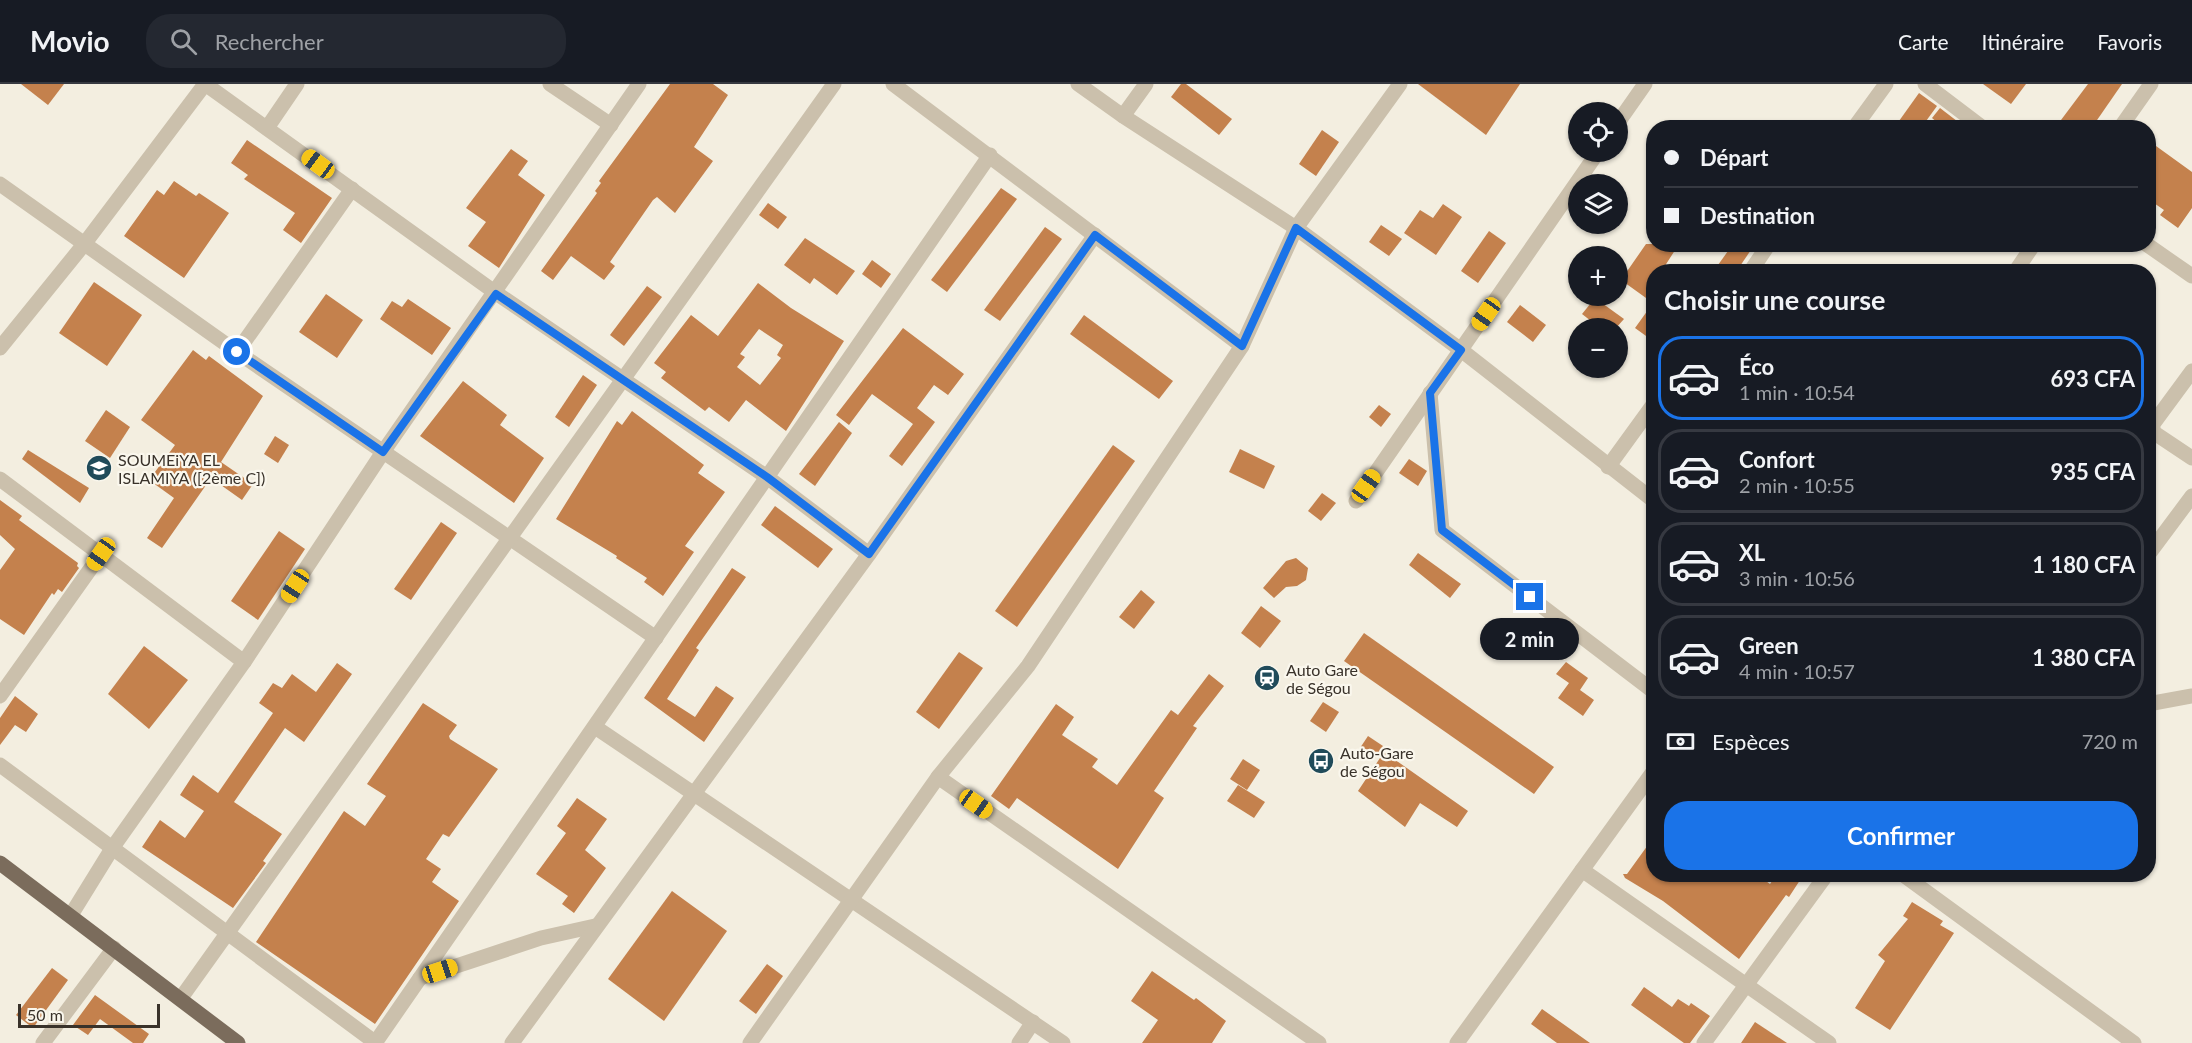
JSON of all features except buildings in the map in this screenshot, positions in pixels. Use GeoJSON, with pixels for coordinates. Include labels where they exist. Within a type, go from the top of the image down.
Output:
{"type":"FeatureCollection","features":[{"type":"Feature","properties":{"kind":"main road"},"geometry":{"type":"LineString","coordinates":[[0,863],[238,1043]]}},
{"type":"Feature","properties":{"kind":"street"},"geometry":{"type":"LineString","coordinates":[[0,348],[85,243],[205,84],[496,294],[767,477],[869,554]]}},
{"type":"Feature","properties":{"kind":"street"},"geometry":{"type":"LineString","coordinates":[[267,128],[297,84]]}},
{"type":"Feature","properties":{"kind":"street"},"geometry":{"type":"LineString","coordinates":[[550,84],[611,125]]}},
{"type":"Feature","properties":{"kind":"street"},"geometry":{"type":"LineString","coordinates":[[71,915],[113,847],[244,662],[383,452],[496,294],[639,84]]}},
{"type":"Feature","properties":{"kind":"street"},"geometry":{"type":"LineString","coordinates":[[181,998],[229,934],[621,379],[834,84]]}},
{"type":"Feature","properties":{"kind":"street"},"geometry":{"type":"LineString","coordinates":[[893,84],[1242,346]]}},
{"type":"Feature","properties":{"kind":"street"},"geometry":{"type":"LineString","coordinates":[[1078,84],[1123,116],[1296,228],[1461,350],[1646,495]]}},
{"type":"Feature","properties":{"kind":"street"},"geometry":{"type":"LineString","coordinates":[[1123,116],[1146,84]]}},
{"type":"Feature","properties":{"kind":"street"},"geometry":{"type":"LineString","coordinates":[[750,1043],[938,777],[1028,666],[1242,346],[1296,228],[1400,84]]}},
{"type":"Feature","properties":{"kind":"street"},"geometry":{"type":"LineString","coordinates":[[1628,108],[1645,84]]}},
{"type":"Feature","properties":{"kind":"street"},"geometry":{"type":"LineString","coordinates":[[1860,120],[1886,84]]}},
{"type":"Feature","properties":{"kind":"street"},"geometry":{"type":"LineString","coordinates":[[1925,84],[1972,120]]}},
{"type":"Feature","properties":{"kind":"street"},"geometry":{"type":"LineString","coordinates":[[2126,120],[2151,84]]}},
{"type":"Feature","properties":{"kind":"street"},"geometry":{"type":"LineString","coordinates":[[0,765],[375,1043],[990,155]]}},
{"type":"Feature","properties":{"kind":"street"},"geometry":{"type":"LineString","coordinates":[[1356,501],[1591,162]]}},
{"type":"Feature","properties":{"kind":"street"},"geometry":{"type":"LineString","coordinates":[[0,184],[237,352],[656,638]]}},
{"type":"Feature","properties":{"kind":"street"},"geometry":{"type":"LineString","coordinates":[[237,352],[352,189]]}},
{"type":"Feature","properties":{"kind":"street"},"geometry":{"type":"LineString","coordinates":[[512,1043],[595,926],[869,554],[1095,235]]}},
{"type":"Feature","properties":{"kind":"street"},"geometry":{"type":"LineString","coordinates":[[2156,251],[2192,276]]}},
{"type":"Feature","properties":{"kind":"street"},"geometry":{"type":"LineString","coordinates":[[2156,420],[2192,370]]}},
{"type":"Feature","properties":{"kind":"street"},"geometry":{"type":"LineString","coordinates":[[1430,393],[1442,530],[1646,686]]}},
{"type":"Feature","properties":{"kind":"street"},"geometry":{"type":"LineString","coordinates":[[1608,467],[1646,415]]}},
{"type":"Feature","properties":{"kind":"street"},"geometry":{"type":"LineString","coordinates":[[2156,434],[2192,458]]}},
{"type":"Feature","properties":{"kind":"street"},"geometry":{"type":"LineString","coordinates":[[0,479],[244,662]]}},
{"type":"Feature","properties":{"kind":"street"},"geometry":{"type":"LineString","coordinates":[[2156,544],[2192,496]]}},
{"type":"Feature","properties":{"kind":"street"},"geometry":{"type":"LineString","coordinates":[[0,696],[101,554]]}},
{"type":"Feature","properties":{"kind":"street"},"geometry":{"type":"LineString","coordinates":[[2156,703],[2192,696]]}},
{"type":"Feature","properties":{"kind":"street"},"geometry":{"type":"LineString","coordinates":[[595,727],[1063,1043]]}},
{"type":"Feature","properties":{"kind":"street"},"geometry":{"type":"LineString","coordinates":[[938,777],[1319,1043]]}},
{"type":"Feature","properties":{"kind":"street"},"geometry":{"type":"LineString","coordinates":[[1457,1043],[1646,782]]}},
{"type":"Feature","properties":{"kind":"street"},"geometry":{"type":"LineString","coordinates":[[1582,870],[1829,1043]]}},
{"type":"Feature","properties":{"kind":"street"},"geometry":{"type":"LineString","coordinates":[[1704,1043],[1821,882]]}},
{"type":"Feature","properties":{"kind":"street"},"geometry":{"type":"LineString","coordinates":[[1913,882],[2134,1043]]}},
{"type":"Feature","properties":{"kind":"street"},"geometry":{"type":"LineString","coordinates":[[420,978],[541,938],[595,926]]}},
{"type":"Feature","properties":{"kind":"street"},"geometry":{"type":"LineString","coordinates":[[43,1043],[114,948]]}},
{"type":"Feature","properties":{"kind":"street"},"geometry":{"type":"LineString","coordinates":[[1018,1043],[1033,1022]]}},
{"type":"Feature","properties":{"kind":"place","name":"SOUMEiYA EL ISLAMIYA ([2ème C])"},"geometry":{"type":"Point","coordinates":[99,468]}},
{"type":"Feature","properties":{"kind":"place","name":"Auto Gare de Ségou"},"geometry":{"type":"Point","coordinates":[1267,678]}},
{"type":"Feature","properties":{"kind":"place","name":"Auto-Gare de Ségou"},"geometry":{"type":"Point","coordinates":[1321,761]}},
{"type":"Feature","properties":{"kind":"route"},"geometry":{"type":"LineString","coordinates":[[237,352],[383,452],[496,294],[767,477],[869,554],[1095,235],[1242,346],[1296,228],[1461,350],[1430,393],[1442,530],[1530,597]]}}]}
